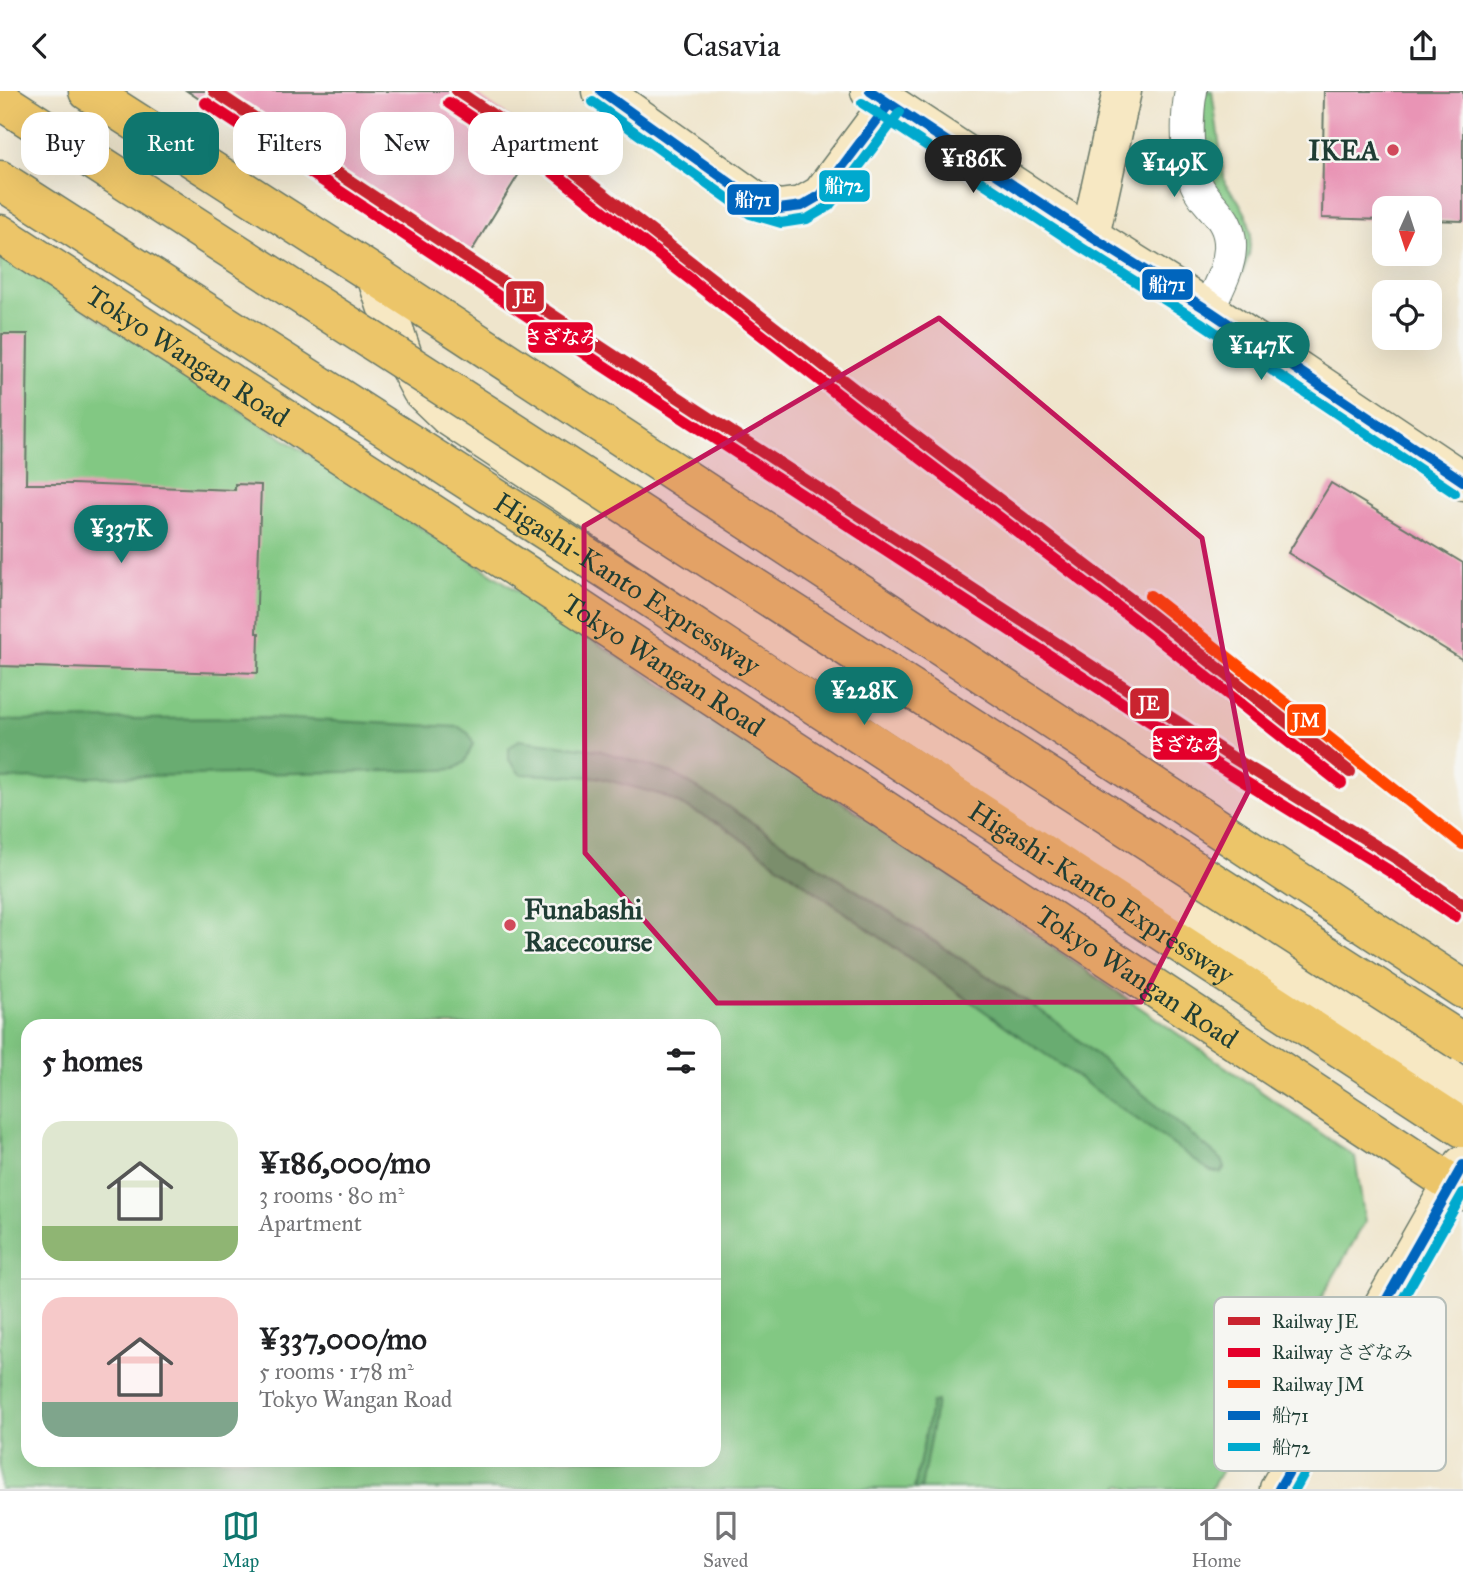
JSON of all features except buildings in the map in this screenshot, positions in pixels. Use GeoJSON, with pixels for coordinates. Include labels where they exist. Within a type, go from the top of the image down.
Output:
{"type":"FeatureCollection","features":[{"type":"Feature","properties":{"kind":"highway"},"geometry":{"type":"LineString","coordinates":[[88,91],[376,276],[1463,989]]}},
{"type":"Feature","properties":{"kind":"highway"},"geometry":{"type":"LineString","coordinates":[[0,100],[1463,1043]]}},
{"type":"Feature","properties":{"kind":"highway","name":"Higashi-Kanto Expressway"},"geometry":{"type":"LineString","coordinates":[[0,180],[637,589],[1463,1128]]}},
{"type":"Feature","properties":{"kind":"highway","name":"Tokyo Wangan Road"},"geometry":{"type":"LineString","coordinates":[[0,234],[1459,1180]]}},
{"type":"Feature","properties":{"kind":"street"},"geometry":{"type":"LineString","coordinates":[[601,91],[758,203],[779,209],[802,207],[821,195],[879,97],[1208,310],[1463,481]]}},
{"type":"Feature","properties":{"kind":"street"},"geometry":{"type":"LineString","coordinates":[[1090,236],[1122,91]]}},
{"type":"Feature","properties":{"kind":"street"},"geometry":{"type":"LineString","coordinates":[[1191,91],[1188,134],[1192,171],[1197,185],[1225,223],[1231,248],[1228,263],[1208,310]]}},
{"type":"Feature","properties":{"kind":"street"},"geometry":{"type":"LineString","coordinates":[[376,276],[403,356],[421,390],[448,416],[1463,1088]]}},
{"type":"Feature","properties":{"kind":"street"},"geometry":{"type":"LineString","coordinates":[[1391,1297],[1459,1180]]}},
{"type":"Feature","properties":{"kind":"street"},"geometry":{"type":"LineString","coordinates":[[1279,1489],[1289,1471]]}},
{"type":"Feature","properties":{"kind":"highlighted area"},"geometry":{"type":"Polygon","coordinates":[[[939,318],[1202,538],[1249,790],[1141,1002],[717,1003],[585,853],[584,526],[939,318]]]}},
{"type":"Feature","properties":{"kind":"green space"},"geometry":{"type":"Polygon","coordinates":[[[1208,91],[1212,91],[1225,184],[1248,218],[1251,234],[1249,255],[1242,274],[1234,268],[1213,187],[1201,99],[1208,91]]]}},
{"type":"Feature","properties":{"kind":"green space","name":"Funabashi Racecourse"},"geometry":{"type":"Polygon","coordinates":[[[0,254],[876,824],[1355,1157],[1365,1222],[1322,1297],[1214,1297],[1214,1471],[1221,1471],[1211,1489],[1130,1489],[1121,1485],[1118,1489],[0,1489],[0,254]]]}},
{"type":"Feature","properties":{"kind":"green space"},"geometry":{"type":"Polygon","coordinates":[[[270,718],[459,727],[469,734],[473,744],[465,762],[454,769],[0,779],[0,720],[270,718]]]}},
{"type":"Feature","properties":{"kind":"green space"},"geometry":{"type":"Polygon","coordinates":[[[519,740],[598,750],[672,773],[727,806],[1053,1019],[1222,1160],[1225,1167],[1221,1173],[1203,1166],[720,824],[662,795],[597,777],[520,774],[509,760],[509,748],[519,740]]]}},
{"type":"Feature","properties":{"kind":"green space"},"geometry":{"type":"Polygon","coordinates":[[[937,1401],[921,1489],[914,1489],[932,1402],[937,1401]]]}},
{"type":"Feature","properties":{"kind":"rail line","name":"JE"},"geometry":{"type":"LineString","coordinates":[[214,91],[610,353],[1227,754],[1399,860],[1463,905]]}},
{"type":"Feature","properties":{"kind":"rail line","name":"JE"},"geometry":{"type":"LineString","coordinates":[[457,91],[557,158],[885,413],[1141,607],[1350,772]]}},
{"type":"Feature","properties":{"kind":"rail line","name":"さざなみ"},"geometry":{"type":"LineString","coordinates":[[206,103],[602,365],[1219,766],[1391,872],[1455,916]]}},
{"type":"Feature","properties":{"kind":"rail line","name":"さざなみ"},"geometry":{"type":"LineString","coordinates":[[449,103],[549,169],[876,424],[1132,618],[1341,783]]}},
{"type":"Feature","properties":{"kind":"rail line","name":"JM"},"geometry":{"type":"LineString","coordinates":[[1150,596],[1463,844]]}},
{"type":"Feature","properties":{"kind":"transit line","name":"船71"},"geometry":{"type":"LineString","coordinates":[[601,91],[758,203],[779,209],[802,206],[821,195],[889,104]]}},
{"type":"Feature","properties":{"kind":"transit line","name":"船71"},"geometry":{"type":"LineString","coordinates":[[870,91],[1208,310],[1463,481]]}},
{"type":"Feature","properties":{"kind":"transit line","name":"船72"},"geometry":{"type":"LineString","coordinates":[[593,102],[750,214],[781,223],[807,219],[829,206],[900,112]]}},
{"type":"Feature","properties":{"kind":"transit line","name":"船72"},"geometry":{"type":"LineString","coordinates":[[862,103],[1200,322],[1455,493]]}},
{"type":"Feature","properties":{"kind":"transit line","name":"船71"},"geometry":{"type":"LineString","coordinates":[[1388,1297],[1463,1165]]}},
{"type":"Feature","properties":{"kind":"transit line","name":"船72"},"geometry":{"type":"LineString","coordinates":[[1404,1297],[1463,1193]]}},
{"type":"Feature","properties":{"kind":"transit line","name":"船71"},"geometry":{"type":"LineString","coordinates":[[1279,1489],[1289,1471]]}},
{"type":"Feature","properties":{"kind":"transit line","name":"船72"},"geometry":{"type":"LineString","coordinates":[[1295,1489],[1305,1471]]}},
{"type":"Feature","properties":{"kind":"place","name":"IKEA"},"geometry":{"type":"Point","coordinates":[1393,150]}},
{"type":"Feature","properties":{"kind":"place","name":"Funabashi Racecourse"},"geometry":{"type":"Point","coordinates":[510,925]}}]}
